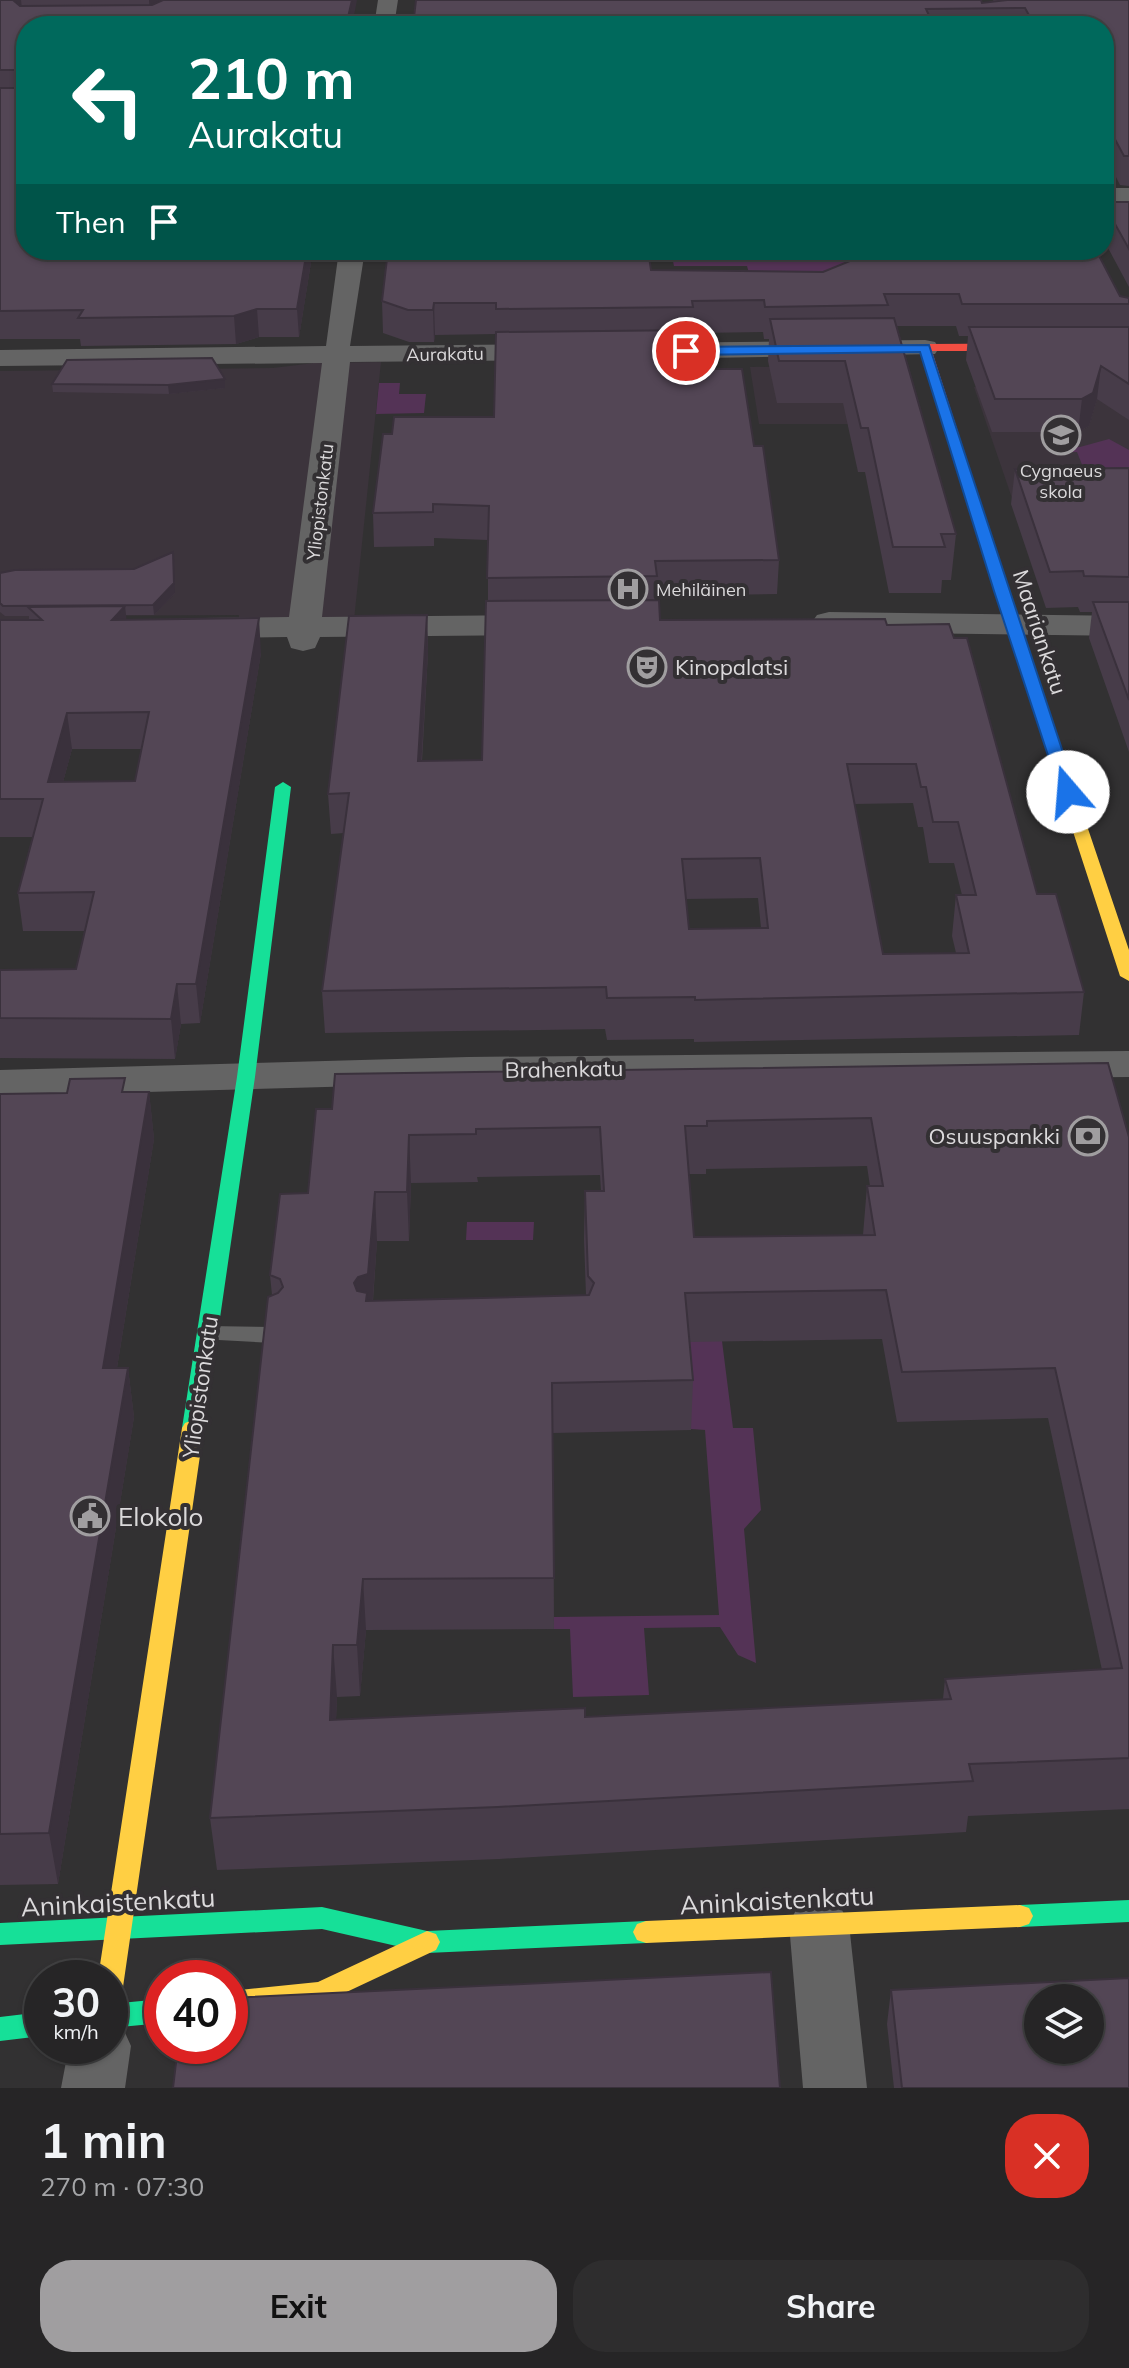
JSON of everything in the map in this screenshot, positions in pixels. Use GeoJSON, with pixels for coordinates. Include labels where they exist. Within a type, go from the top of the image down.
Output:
{"type":"FeatureCollection","features":[{"type":"Feature","properties":{"kind":"street","name":"Yliopistonkatu"},"geometry":{"type":"LineString","coordinates":[[304,634],[351,260]]}},
{"type":"Feature","properties":{"kind":"street"},"geometry":{"type":"LineString","coordinates":[[621,352],[1129,347]]}},
{"type":"Feature","properties":{"kind":"street","name":"Maariankatu"},"geometry":{"type":"LineString","coordinates":[[925,348],[1012,624],[1129,976]]}},
{"type":"Feature","properties":{"kind":"street","name":"Aurakatu"},"geometry":{"type":"LineString","coordinates":[[0,358],[574,352]]}},
{"type":"Feature","properties":{"kind":"street"},"geometry":{"type":"LineString","coordinates":[[803,623],[1129,626]]}},
{"type":"Feature","properties":{"kind":"street"},"geometry":{"type":"LineString","coordinates":[[168,628],[304,634],[576,624]]}},
{"type":"Feature","properties":{"kind":"street","name":"Yliopistonkatu"},"geometry":{"type":"LineString","coordinates":[[115,1960],[246,1077],[283,787]]}},
{"type":"Feature","properties":{"kind":"street","name":"Brahenkatu"},"geometry":{"type":"LineString","coordinates":[[0,1083],[507,1069],[1129,1064]]}},
{"type":"Feature","properties":{"kind":"street","name":"Aninkaistenkatu"},"geometry":{"type":"LineString","coordinates":[[0,1934],[322,1918],[427,1942],[1129,1911]]}},
{"type":"Feature","properties":{"kind":"street"},"geometry":{"type":"LineString","coordinates":[[819,1924],[835,2088]]}},
{"type":"Feature","properties":{"kind":"street","name":"Aninkaistenkatu"},"geometry":{"type":"LineString","coordinates":[[248,2001],[321,1993],[427,1942]]}},
{"type":"Feature","properties":{"kind":"street"},"geometry":{"type":"LineString","coordinates":[[0,2029],[24,2026]]}},
{"type":"Feature","properties":{"kind":"street"},"geometry":{"type":"LineString","coordinates":[[93,2088],[97,2064]]}},
{"type":"Feature","properties":{"kind":"lane"},"geometry":{"type":"LineString","coordinates":[[208,1334],[273,1335]]}},
{"type":"Feature","properties":{"kind":"shaded area"},"geometry":{"type":"Polygon","coordinates":[[[673,260],[870,260],[852,287],[751,281],[747,266],[674,266],[673,260]]]}},
{"type":"Feature","properties":{"kind":"shaded area"},"geometry":{"type":"Polygon","coordinates":[[[381,362],[354,620],[239,621],[239,615],[44,616],[41,623],[0,623],[0,371],[273,368],[314,363],[381,362]]]}},
{"type":"Feature","properties":{"kind":"shaded area"},"geometry":{"type":"Polygon","coordinates":[[[860,366],[909,424],[759,424],[750,367],[860,366]]]}},
{"type":"Feature","properties":{"kind":"shaded area","name":"Cygnaeus skola"},"geometry":{"type":"Polygon","coordinates":[[[1129,369],[1129,512],[1014,504],[974,387],[1129,369]]]}},
{"type":"Feature","properties":{"kind":"shaded area"},"geometry":{"type":"Polygon","coordinates":[[[379,383],[400,383],[399,394],[426,394],[424,413],[376,414],[379,383]]]}},
{"type":"Feature","properties":{"kind":"shaded area"},"geometry":{"type":"Polygon","coordinates":[[[1109,439],[1129,450],[1129,489],[1089,482],[1077,452],[1050,452],[1048,449],[1080,447],[1109,439]]]}},
{"type":"Feature","properties":{"kind":"shaded area"},"geometry":{"type":"Polygon","coordinates":[[[467,1222],[534,1222],[533,1240],[466,1240],[467,1222]]]}},
{"type":"Feature","properties":{"kind":"shaded area"},"geometry":{"type":"Polygon","coordinates":[[[683,1336],[722,1341],[733,1428],[753,1428],[761,1510],[744,1529],[756,1663],[738,1655],[720,1627],[644,1628],[649,1695],[573,1697],[570,1629],[554,1629],[554,1617],[719,1615],[705,1430],[691,1429],[683,1336]]]}},
{"type":"Feature","properties":{"kind":"building"},"geometry":{"type":"Polygon","coordinates":[[[0,0],[13,0],[20,6],[152,5],[163,0],[352,0],[348,16],[16,16],[16,70],[0,70],[0,0]]]}},
{"type":"Feature","properties":{"kind":"building"},"geometry":{"type":"Polygon","coordinates":[[[416,0],[981,0],[982,3],[1007,0],[1129,0],[1129,156],[1124,156],[1114,138],[1114,16],[1029,16],[1025,8],[926,9],[929,16],[414,16],[416,0]]]}},
{"type":"Feature","properties":{"kind":"building"},"geometry":{"type":"Polygon","coordinates":[[[0,88],[16,88],[16,260],[305,260],[297,309],[257,309],[234,316],[78,318],[83,310],[0,311],[0,88]]]}},
{"type":"Feature","properties":{"kind":"building"},"geometry":{"type":"Polygon","coordinates":[[[1114,202],[1129,202],[1129,249],[1114,222],[1114,202]]]}},
{"type":"Feature","properties":{"kind":"building"},"geometry":{"type":"Polygon","coordinates":[[[387,260],[650,260],[651,270],[823,272],[853,260],[1101,260],[1120,296],[1129,298],[1129,304],[962,304],[959,294],[884,294],[888,305],[765,307],[764,300],[692,301],[693,307],[496,309],[496,303],[434,303],[433,310],[408,310],[382,301],[387,260]]]}},
{"type":"Feature","properties":{"kind":"building"},"geometry":{"type":"Polygon","coordinates":[[[894,318],[956,534],[941,534],[945,547],[893,547],[868,428],[861,428],[845,361],[779,361],[770,319],[894,318]]]}},
{"type":"Feature","properties":{"kind":"building"},"geometry":{"type":"Polygon","coordinates":[[[969,327],[1129,327],[1129,384],[1101,366],[1093,393],[1082,399],[995,399],[969,327]]]}},
{"type":"Feature","properties":{"kind":"building"},"geometry":{"type":"Polygon","coordinates":[[[696,330],[703,369],[742,369],[754,446],[763,446],[779,560],[655,561],[657,576],[487,578],[489,506],[433,504],[433,512],[373,513],[383,434],[392,434],[394,417],[494,417],[496,332],[696,330]]]}},
{"type":"Feature","properties":{"kind":"building"},"geometry":{"type":"Polygon","coordinates":[[[212,358],[225,379],[168,385],[52,384],[67,360],[212,358]]]}},
{"type":"Feature","properties":{"kind":"building"},"geometry":{"type":"Polygon","coordinates":[[[1129,468],[1129,577],[1084,576],[1083,571],[1050,572],[1015,469],[1129,468]]]}},
{"type":"Feature","properties":{"kind":"building"},"geometry":{"type":"Polygon","coordinates":[[[173,552],[174,583],[153,605],[3,606],[0,603],[0,573],[15,570],[134,569],[173,552]]]}},
{"type":"Feature","properties":{"kind":"building"},"geometry":{"type":"Polygon","coordinates":[[[659,600],[660,620],[885,619],[887,625],[949,624],[954,638],[967,638],[1037,894],[1056,894],[1084,992],[695,1000],[695,997],[607,998],[606,987],[322,991],[349,793],[328,794],[349,616],[427,615],[418,761],[482,760],[486,601],[659,600]],[[847,764],[883,954],[969,953],[956,895],[976,895],[958,822],[933,822],[926,787],[921,787],[916,764],[847,764]],[[760,858],[682,859],[689,929],[768,928],[760,858]]]}},
{"type":"Feature","properties":{"kind":"building"},"geometry":{"type":"Polygon","coordinates":[[[1093,602],[1129,602],[1129,700],[1093,602]]]}},
{"type":"Feature","properties":{"kind":"building"},"geometry":{"type":"Polygon","coordinates":[[[125,606],[112,620],[259,618],[196,984],[177,984],[171,1019],[0,1018],[0,970],[76,969],[94,892],[18,893],[43,799],[0,799],[0,620],[42,620],[28,607],[125,606]],[[149,712],[67,713],[48,782],[135,781],[149,712]]]}},
{"type":"Feature","properties":{"kind":"building"},"geometry":{"type":"Polygon","coordinates":[[[1108,1063],[1129,1137],[1129,1758],[969,1764],[973,1781],[498,1807],[210,1818],[268,1297],[283,1287],[280,1279],[270,1275],[280,1194],[308,1193],[316,1109],[332,1109],[335,1074],[1108,1063]],[[871,1118],[707,1121],[707,1126],[685,1126],[694,1237],[875,1235],[867,1186],[883,1186],[871,1118]],[[600,1127],[476,1129],[476,1134],[409,1135],[407,1192],[375,1192],[368,1274],[358,1277],[354,1283],[357,1291],[367,1293],[366,1301],[589,1295],[594,1283],[588,1276],[585,1191],[604,1191],[600,1127]],[[886,1290],[685,1293],[693,1380],[552,1383],[554,1578],[363,1579],[357,1645],[333,1645],[330,1720],[585,1708],[585,1717],[951,1699],[945,1679],[1122,1668],[1055,1368],[902,1372],[886,1290]]]}},
{"type":"Feature","properties":{"kind":"building"},"geometry":{"type":"Polygon","coordinates":[[[125,1078],[122,1092],[149,1092],[103,1368],[128,1368],[49,1833],[0,1834],[0,1094],[67,1093],[70,1079],[125,1078]]]}},
{"type":"Feature","properties":{"kind":"building"},"geometry":{"type":"Polygon","coordinates":[[[771,1972],[780,2088],[173,2088],[176,2064],[248,2064],[248,1997],[771,1972]]]}},
{"type":"Feature","properties":{"kind":"building"},"geometry":{"type":"Polygon","coordinates":[[[1129,1978],[1129,2088],[902,2088],[891,1990],[1129,1978]]]}},
{"type":"Feature","properties":{"kind":"traffic: fast"},"geometry":{"type":"LineString","coordinates":[[193,1428],[246,1077],[283,787]]}},
{"type":"Feature","properties":{"kind":"traffic: fast"},"geometry":{"type":"LineString","coordinates":[[1020,1916],[1129,1911]]}},
{"type":"Feature","properties":{"kind":"traffic: fast"},"geometry":{"type":"LineString","coordinates":[[0,1934],[322,1918],[427,1942],[646,1932]]}},
{"type":"Feature","properties":{"kind":"traffic: fast"},"geometry":{"type":"LineString","coordinates":[[128,2014],[144,2013]]}},
{"type":"Feature","properties":{"kind":"traffic: fast"},"geometry":{"type":"LineString","coordinates":[[0,2029],[24,2026]]}},
{"type":"Feature","properties":{"kind":"traffic: slow"},"geometry":{"type":"LineString","coordinates":[[1030,678],[1129,976]]}},
{"type":"Feature","properties":{"kind":"traffic: slow"},"geometry":{"type":"LineString","coordinates":[[114,1960],[193,1428]]}},
{"type":"Feature","properties":{"kind":"traffic: slow"},"geometry":{"type":"LineString","coordinates":[[646,1932],[1020,1916]]}},
{"type":"Feature","properties":{"kind":"traffic: slow"},"geometry":{"type":"LineString","coordinates":[[248,2001],[321,1993],[427,1942]]}},
{"type":"Feature","properties":{"kind":"traffic: jam"},"geometry":{"type":"LineString","coordinates":[[1030,678],[925,348],[1129,347]]}},
{"type":"Feature","properties":{"kind":"place","name":"Cygnaeus skola"},"geometry":{"type":"Point","coordinates":[1061,435]}},
{"type":"Feature","properties":{"kind":"place","name":"Mehiläinen"},"geometry":{"type":"Point","coordinates":[628,589]}},
{"type":"Feature","properties":{"kind":"place","name":"Kinopalatsi"},"geometry":{"type":"Point","coordinates":[647,667]}},
{"type":"Feature","properties":{"kind":"place","name":"Osuuspankki"},"geometry":{"type":"Point","coordinates":[1088,1136]}},
{"type":"Feature","properties":{"kind":"place","name":"Elokolo"},"geometry":{"type":"Point","coordinates":[90,1516]}},
{"type":"Feature","properties":{"kind":"route"},"geometry":{"type":"LineString","coordinates":[[686,351],[925,348],[1068,792]]}}]}
